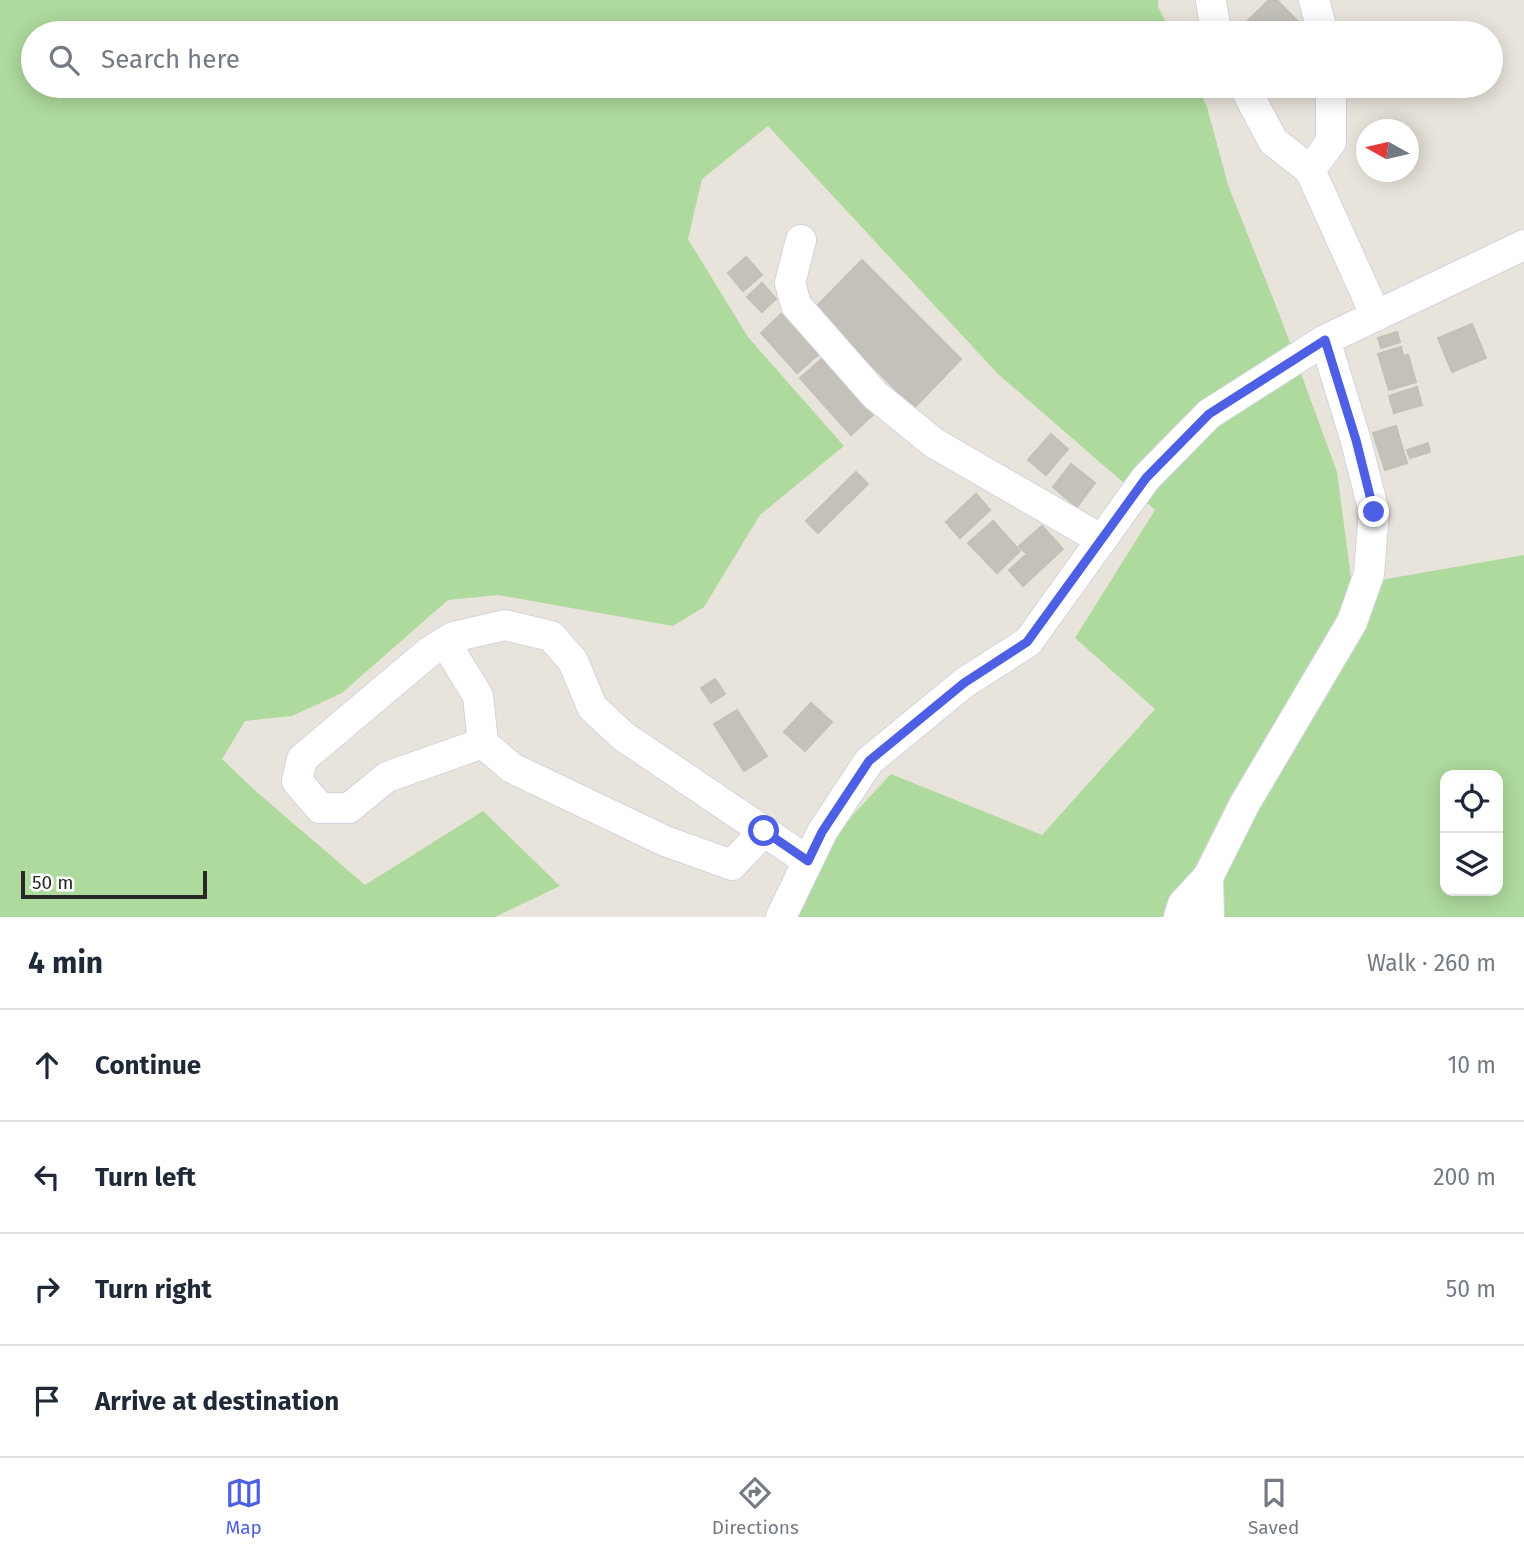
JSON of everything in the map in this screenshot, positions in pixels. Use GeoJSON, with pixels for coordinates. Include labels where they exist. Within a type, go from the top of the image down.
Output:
{"type":"FeatureCollection","features":[{"type":"Feature","properties":{"kind":"street"},"geometry":{"type":"LineString","coordinates":[[1211,0],[1214,21]]}},
{"type":"Feature","properties":{"kind":"street"},"geometry":{"type":"LineString","coordinates":[[1314,0],[1320,21]]}},
{"type":"Feature","properties":{"kind":"street"},"geometry":{"type":"LineString","coordinates":[[1250,98],[1273,141],[1310,170],[1376,316]]}},
{"type":"Feature","properties":{"kind":"street"},"geometry":{"type":"LineString","coordinates":[[1310,170],[1331,142],[1331,98]]}},
{"type":"Feature","properties":{"kind":"street"},"geometry":{"type":"LineString","coordinates":[[801,240],[790,283],[796,305],[875,395],[934,443],[1102,540]]}},
{"type":"Feature","properties":{"kind":"street"},"geometry":{"type":"LineString","coordinates":[[780,917],[822,832],[869,761],[964,683],[1027,642],[1146,478],[1209,414],[1325,340],[1524,245]]}},
{"type":"Feature","properties":{"kind":"street"},"geometry":{"type":"LineString","coordinates":[[1179,917],[1183,904],[1208,877],[1244,805],[1353,622],[1369,573],[1374,512],[1356,440],[1325,340]]}},
{"type":"Feature","properties":{"kind":"street"},"geometry":{"type":"LineString","coordinates":[[483,743],[387,778],[349,808],[320,808],[298,781],[302,759],[429,652],[453,637],[505,625],[551,636],[573,661],[592,707],[623,736],[808,861]]}},
{"type":"Feature","properties":{"kind":"street"},"geometry":{"type":"LineString","coordinates":[[445,642],[478,696],[483,743],[512,768],[665,841],[732,865],[764,831]]}},
{"type":"Feature","properties":{"kind":"street"},"geometry":{"type":"LineString","coordinates":[[1208,877],[1209,917]]}},
{"type":"Feature","properties":{"kind":"green space"},"geometry":{"type":"Polygon","coordinates":[[[0,0],[1158,0],[1165,21],[21,21],[21,98],[1203,98],[1228,185],[1280,316],[1337,472],[1352,585],[1524,555],[1524,917],[782,917],[849,819],[891,774],[1042,835],[1155,709],[1075,638],[1155,510],[998,374],[768,126],[702,179],[688,239],[748,337],[844,446],[760,515],[704,607],[673,626],[498,595],[448,600],[342,693],[292,716],[245,721],[222,759],[365,885],[483,811],[560,886],[495,917],[0,917],[0,0]]]}},
{"type":"Feature","properties":{"kind":"building"},"geometry":{"type":"Polygon","coordinates":[[[1269,0],[1277,0],[1297,21],[1247,21],[1269,0]]]}},
{"type":"Feature","properties":{"kind":"building"},"geometry":{"type":"Polygon","coordinates":[[[746,257],[762,275],[743,291],[728,273],[746,257]]]}},
{"type":"Feature","properties":{"kind":"building"},"geometry":{"type":"Polygon","coordinates":[[[862,260],[961,359],[914,408],[815,308],[862,260]]]}},
{"type":"Feature","properties":{"kind":"building"},"geometry":{"type":"Polygon","coordinates":[[[762,283],[776,299],[762,312],[747,297],[762,283]]]}},
{"type":"Feature","properties":{"kind":"building"},"geometry":{"type":"Polygon","coordinates":[[[781,314],[818,355],[797,373],[761,333],[781,314]]]}},
{"type":"Feature","properties":{"kind":"building"},"geometry":{"type":"Polygon","coordinates":[[[1472,324],[1486,358],[1452,372],[1438,338],[1472,324]]]}},
{"type":"Feature","properties":{"kind":"building"},"geometry":{"type":"Polygon","coordinates":[[[1397,332],[1400,342],[1381,348],[1378,338],[1397,332]]]}},
{"type":"Feature","properties":{"kind":"building"},"geometry":{"type":"Polygon","coordinates":[[[1401,347],[1403,356],[1408,355],[1416,382],[1389,390],[1378,354],[1401,347]]]}},
{"type":"Feature","properties":{"kind":"building"},"geometry":{"type":"Polygon","coordinates":[[[824,357],[874,414],[851,435],[800,378],[824,357]]]}},
{"type":"Feature","properties":{"kind":"building"},"geometry":{"type":"Polygon","coordinates":[[[1417,387],[1422,405],[1394,413],[1389,396],[1417,387]]]}},
{"type":"Feature","properties":{"kind":"building"},"geometry":{"type":"Polygon","coordinates":[[[1396,426],[1407,463],[1385,470],[1373,433],[1396,426]]]}},
{"type":"Feature","properties":{"kind":"building"},"geometry":{"type":"Polygon","coordinates":[[[1051,434],[1068,449],[1046,475],[1028,460],[1051,434]]]}},
{"type":"Feature","properties":{"kind":"building"},"geometry":{"type":"Polygon","coordinates":[[[1428,443],[1430,452],[1410,458],[1407,450],[1428,443]]]}},
{"type":"Feature","properties":{"kind":"building"},"geometry":{"type":"Polygon","coordinates":[[[1071,464],[1095,483],[1077,507],[1053,487],[1071,464]]]}},
{"type":"Feature","properties":{"kind":"building"},"geometry":{"type":"Polygon","coordinates":[[[856,472],[868,484],[818,533],[806,521],[856,472]]]}},
{"type":"Feature","properties":{"kind":"building"},"geometry":{"type":"Polygon","coordinates":[[[976,494],[990,510],[960,538],[946,522],[976,494]]]}},
{"type":"Feature","properties":{"kind":"building"},"geometry":{"type":"Polygon","coordinates":[[[993,521],[1020,551],[997,573],[968,543],[993,521]]]}},
{"type":"Feature","properties":{"kind":"building"},"geometry":{"type":"Polygon","coordinates":[[[1042,526],[1063,549],[1023,586],[1009,570],[1027,554],[1019,546],[1042,526]]]}},
{"type":"Feature","properties":{"kind":"building"},"geometry":{"type":"Polygon","coordinates":[[[715,679],[725,694],[711,703],[701,688],[715,679]]]}},
{"type":"Feature","properties":{"kind":"building"},"geometry":{"type":"Polygon","coordinates":[[[811,703],[832,722],[805,751],[784,732],[811,703]]]}},
{"type":"Feature","properties":{"kind":"building"},"geometry":{"type":"Polygon","coordinates":[[[737,710],[767,756],[744,771],[714,724],[737,710]]]}},
{"type":"Feature","properties":{"kind":"route"},"geometry":{"type":"LineString","coordinates":[[764,831],[808,861],[822,832],[869,761],[964,683],[1027,642],[1146,478],[1209,414],[1325,340],[1356,440],[1374,512]]}}]}
